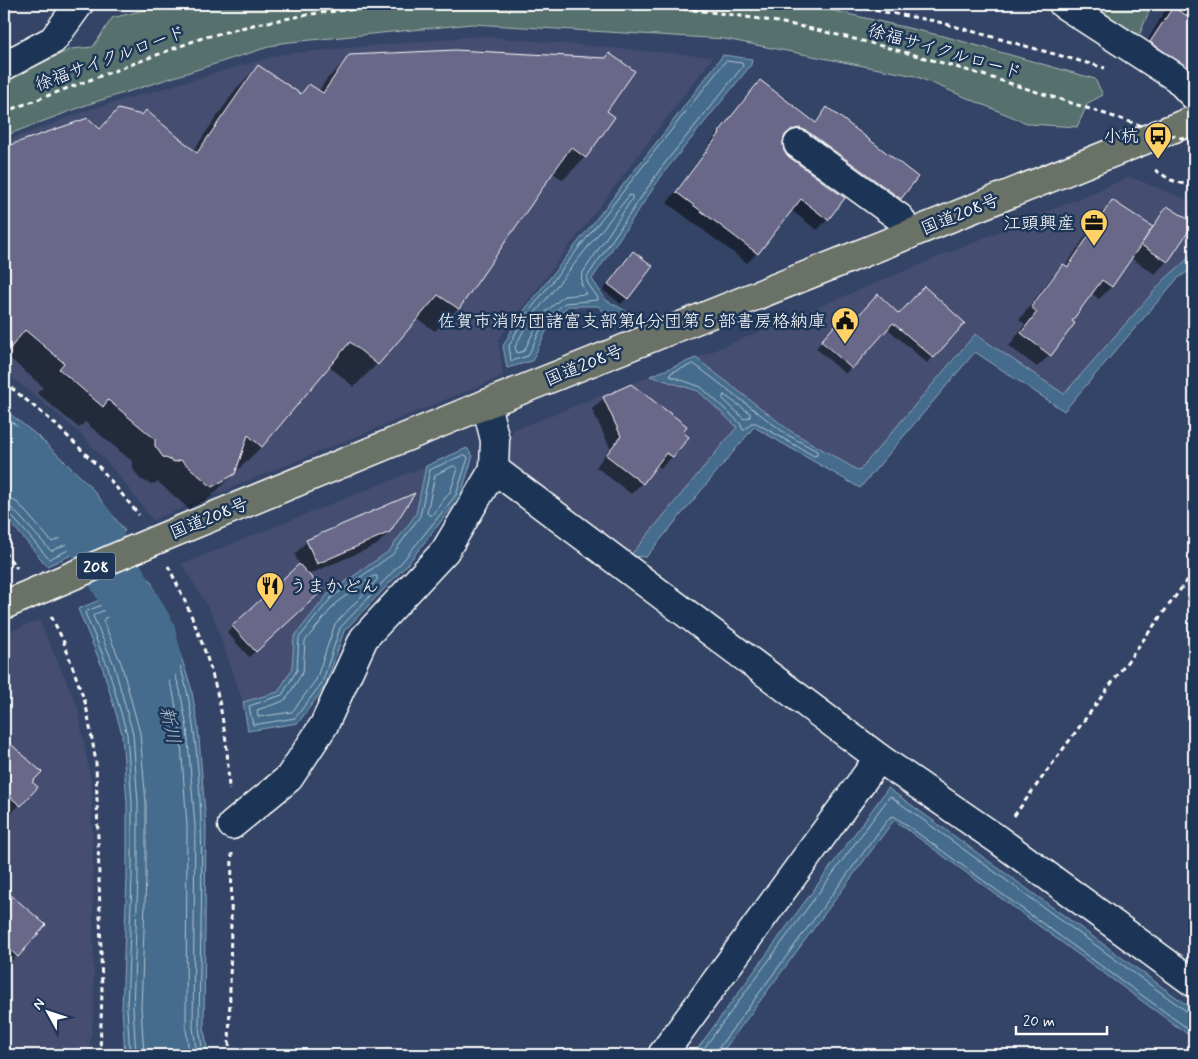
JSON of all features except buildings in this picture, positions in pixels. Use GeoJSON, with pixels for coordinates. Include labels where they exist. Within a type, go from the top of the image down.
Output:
{"type":"FeatureCollection","features":[{"type":"Feature","properties":{"kind":"highway","name":"国道208号"},"geometry":{"type":"LineString","coordinates":[[4,605],[486,404],[1194,120]]}},
{"type":"Feature","properties":{"kind":"street"},"geometry":{"type":"LineString","coordinates":[[4,66],[53,40],[79,4]]}},
{"type":"Feature","properties":{"kind":"street"},"geometry":{"type":"LineString","coordinates":[[1062,4],[1177,78],[1194,96]]}},
{"type":"Feature","properties":{"kind":"street"},"geometry":{"type":"LineString","coordinates":[[798,144],[900,218],[908,235]]}},
{"type":"Feature","properties":{"kind":"street"},"geometry":{"type":"LineString","coordinates":[[232,825],[289,778],[324,725],[364,638],[445,551],[494,469],[495,440],[486,404]]}},
{"type":"Feature","properties":{"kind":"street"},"geometry":{"type":"LineString","coordinates":[[494,469],[879,758],[998,839],[1194,983]]}},
{"type":"Feature","properties":{"kind":"street"},"geometry":{"type":"LineString","coordinates":[[662,1055],[879,758]]}},
{"type":"Feature","properties":{"kind":"path","name":"徐福サイクルロード"},"geometry":{"type":"LineString","coordinates":[[4,112],[212,36],[258,24],[318,13],[405,4]]}},
{"type":"Feature","properties":{"kind":"path","name":"徐福サイクルロード"},"geometry":{"type":"LineString","coordinates":[[630,4],[721,13],[802,27],[867,42],[1011,84],[1194,142]]}},
{"type":"Feature","properties":{"kind":"path"},"geometry":{"type":"LineString","coordinates":[[840,4],[934,21],[1108,69]]}},
{"type":"Feature","properties":{"kind":"path"},"geometry":{"type":"LineString","coordinates":[[1154,170],[1172,180],[1194,187]]}},
{"type":"Feature","properties":{"kind":"path"},"geometry":{"type":"LineString","coordinates":[[4,382],[52,421],[102,470],[139,515],[156,540],[183,597],[210,666],[224,729],[232,825],[229,1055]]}},
{"type":"Feature","properties":{"kind":"path"},"geometry":{"type":"LineString","coordinates":[[998,839],[1194,571]]}},
{"type":"Feature","properties":{"kind":"path"},"geometry":{"type":"LineString","coordinates":[[37,592],[64,640],[86,705],[96,762],[102,991],[100,1055]]}},
{"type":"Feature","properties":{"kind":"shaded area"},"geometry":{"type":"Polygon","coordinates":[[[479,36],[713,57],[498,340],[503,376],[153,520],[114,470],[84,437],[4,371],[4,142],[88,110],[282,54],[479,36]]]}},
{"type":"Feature","properties":{"kind":"shaded area"},"geometry":{"type":"Polygon","coordinates":[[[1130,177],[1194,202],[1194,253],[1164,280],[1064,394],[974,334],[859,471],[789,430],[696,358],[1130,177]]]}},
{"type":"Feature","properties":{"kind":"shaded area"},"geometry":{"type":"Polygon","coordinates":[[[650,376],[698,391],[737,427],[630,556],[510,464],[505,446],[514,430],[650,376]]]}},
{"type":"Feature","properties":{"kind":"shaded area"},"geometry":{"type":"Polygon","coordinates":[[[426,466],[416,514],[389,551],[328,594],[294,637],[292,669],[278,692],[243,702],[213,616],[182,564],[426,466]]]}},
{"type":"Feature","properties":{"kind":"shaded area"},"geometry":{"type":"Polygon","coordinates":[[[39,620],[77,705],[92,786],[94,1008],[89,1055],[4,1055],[4,634],[39,620]]]}},
{"type":"Feature","properties":{"kind":"green space"},"geometry":{"type":"Polygon","coordinates":[[[168,4],[809,5],[947,37],[1095,79],[1103,95],[1088,103],[1077,127],[1029,124],[915,76],[725,39],[472,24],[281,43],[89,104],[4,136],[4,81],[71,49],[93,47],[112,18],[168,4]]]}},
{"type":"Feature","properties":{"kind":"green space"},"geometry":{"type":"Polygon","coordinates":[[[1088,4],[1152,4],[1138,38],[1088,4]]]}},
{"type":"Feature","properties":{"kind":"water"},"geometry":{"type":"Polygon","coordinates":[[[723,55],[752,59],[751,65],[665,171],[592,279],[606,300],[642,320],[620,327],[598,306],[568,306],[550,323],[532,361],[507,368],[503,346],[519,317],[723,55]]]}},
{"type":"Feature","properties":{"kind":"water"},"geometry":{"type":"Polygon","coordinates":[[[1194,253],[1194,267],[1177,279],[1064,411],[975,352],[860,488],[754,427],[646,557],[630,556],[737,427],[698,391],[650,376],[696,358],[789,430],[859,471],[975,334],[1064,394],[1164,280],[1194,253]]]}},
{"type":"Feature","properties":{"kind":"water"},"geometry":{"type":"Polygon","coordinates":[[[4,409],[39,437],[90,486],[125,531],[47,566],[4,515],[4,409]]]}},
{"type":"Feature","properties":{"kind":"water"},"geometry":{"type":"Polygon","coordinates":[[[467,448],[473,456],[460,497],[406,566],[344,631],[326,685],[298,723],[248,731],[243,702],[278,692],[292,669],[294,637],[328,594],[389,551],[416,514],[426,466],[467,448]]]}},
{"type":"Feature","properties":{"kind":"water"},"geometry":{"type":"Polygon","coordinates":[[[150,579],[172,630],[191,687],[198,726],[206,825],[204,1027],[208,1055],[125,1055],[122,1008],[127,877],[127,803],[122,734],[103,669],[78,609],[150,579]]]}},
{"type":"Feature","properties":{"kind":"water"},"geometry":{"type":"Polygon","coordinates":[[[888,788],[1194,1010],[1194,1039],[894,820],[720,1055],[693,1055],[888,788]]]}},
{"type":"Feature","properties":{"kind":"waterway","name":"新川"},"geometry":{"type":"LineString","coordinates":[[4,450],[46,483],[88,527],[148,633],[154,658]]}},
{"type":"Feature","properties":{"kind":"place","name":"小杭"},"geometry":{"type":"Point","coordinates":[1158,160]}},
{"type":"Feature","properties":{"kind":"place","name":"江頭興産"},"geometry":{"type":"Point","coordinates":[1094,247]}},
{"type":"Feature","properties":{"kind":"place","name":"佐賀市消防団諸富支部第4分団第５部書房格納庫"},"geometry":{"type":"Point","coordinates":[845,345]}},
{"type":"Feature","properties":{"kind":"place","name":"うまかどん"},"geometry":{"type":"Point","coordinates":[270,610]}}]}
